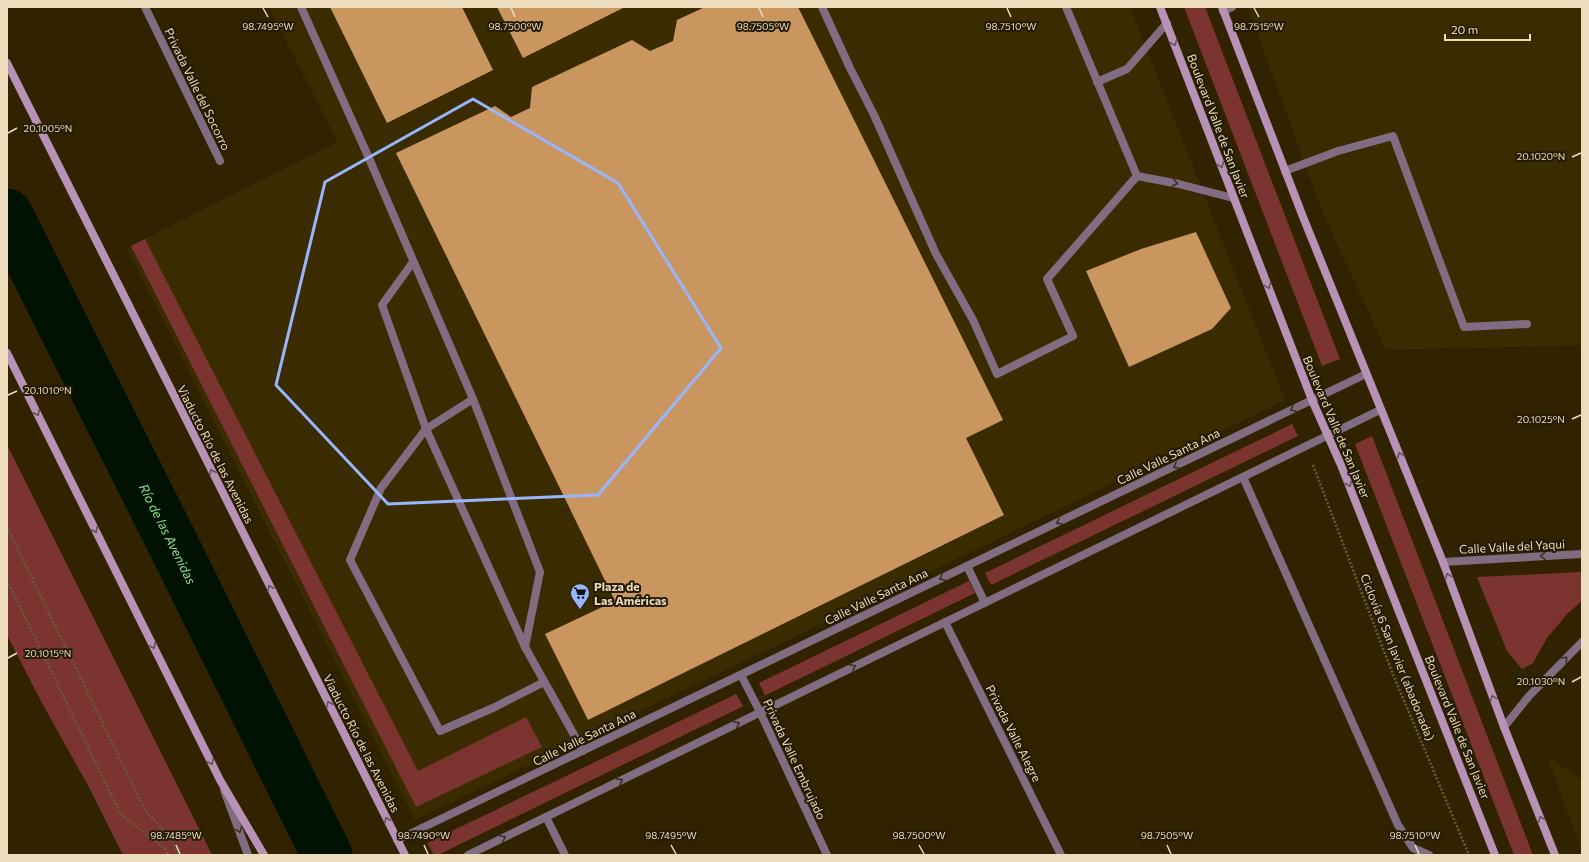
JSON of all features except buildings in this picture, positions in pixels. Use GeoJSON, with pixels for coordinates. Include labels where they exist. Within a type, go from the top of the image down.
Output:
{"type":"FeatureCollection","features":[{"type":"Feature","properties":{"kind":"main road","name":"Boulevard Valle de San Javier"},"geometry":{"type":"LineString","coordinates":[[1160,7],[1312,400],[1411,640],[1494,855]]}},
{"type":"Feature","properties":{"kind":"main road"},"geometry":{"type":"LineString","coordinates":[[1223,9],[1285,171],[1380,410],[1443,562],[1504,727],[1555,855]]}},
{"type":"Feature","properties":{"kind":"main road","name":"Viaducto Río de las Avenidas"},"geometry":{"type":"LineString","coordinates":[[7,63],[405,855]]}},
{"type":"Feature","properties":{"kind":"main road"},"geometry":{"type":"LineString","coordinates":[[7,353],[220,780],[264,855]]}},
{"type":"Feature","properties":{"kind":"street","name":"Privada Valle del Socorro"},"geometry":{"type":"LineString","coordinates":[[145,7],[220,161]]}},
{"type":"Feature","properties":{"kind":"street"},"geometry":{"type":"LineString","coordinates":[[301,7],[368,156],[473,399],[540,572],[525,647]]}},
{"type":"Feature","properties":{"kind":"street"},"geometry":{"type":"LineString","coordinates":[[822,7],[850,68],[874,115],[936,254],[972,320],[997,374],[1073,336],[1047,279],[1137,176]]}},
{"type":"Feature","properties":{"kind":"street"},"geometry":{"type":"LineString","coordinates":[[1066,7],[1137,176]]}},
{"type":"Feature","properties":{"kind":"street"},"geometry":{"type":"LineString","coordinates":[[1223,9],[1232,7]]}},
{"type":"Feature","properties":{"kind":"street"},"geometry":{"type":"LineString","coordinates":[[1097,82],[1128,69],[1167,23]]}},
{"type":"Feature","properties":{"kind":"street"},"geometry":{"type":"LineString","coordinates":[[1285,171],[1338,151],[1393,136],[1464,327],[1527,324]]}},
{"type":"Feature","properties":{"kind":"street"},"geometry":{"type":"LineString","coordinates":[[1137,176],[1179,184],[1233,198]]}},
{"type":"Feature","properties":{"kind":"street"},"geometry":{"type":"LineString","coordinates":[[413,262],[382,305],[426,429],[525,647],[583,751]]}},
{"type":"Feature","properties":{"kind":"street","name":"Calle Valle Santa Ana"},"geometry":{"type":"LineString","coordinates":[[397,840],[1366,374]]}},
{"type":"Feature","properties":{"kind":"street"},"geometry":{"type":"LineString","coordinates":[[473,399],[426,429],[380,488],[350,560],[440,731],[544,682]]}},
{"type":"Feature","properties":{"kind":"street"},"geometry":{"type":"LineString","coordinates":[[468,855],[1380,410]]}},
{"type":"Feature","properties":{"kind":"street"},"geometry":{"type":"LineString","coordinates":[[1243,477],[1398,825],[1413,848],[1429,855]]}},
{"type":"Feature","properties":{"kind":"street","name":"Calle Valle del Yaqui"},"geometry":{"type":"LineString","coordinates":[[1443,562],[1582,554]]}},
{"type":"Feature","properties":{"kind":"street"},"geometry":{"type":"LineString","coordinates":[[967,566],[985,603]]}},
{"type":"Feature","properties":{"kind":"street","name":"Privada Valle Alegre"},"geometry":{"type":"LineString","coordinates":[[945,622],[1061,855]]}},
{"type":"Feature","properties":{"kind":"street"},"geometry":{"type":"LineString","coordinates":[[1504,727],[1529,696],[1582,642]]}},
{"type":"Feature","properties":{"kind":"street","name":"Privada Valle Embrujado"},"geometry":{"type":"LineString","coordinates":[[741,675],[827,855]]}},
{"type":"Feature","properties":{"kind":"street"},"geometry":{"type":"LineString","coordinates":[[220,780],[248,855]]}},
{"type":"Feature","properties":{"kind":"street"},"geometry":{"type":"LineString","coordinates":[[546,817],[565,855]]}},
{"type":"Feature","properties":{"kind":"path","name":"Ciclovía 6 San Javier (abadonada)"},"geometry":{"type":"LineString","coordinates":[[1314,465],[1392,672],[1469,855]]}},
{"type":"Feature","properties":{"kind":"path"},"geometry":{"type":"LineString","coordinates":[[7,527],[145,810],[171,839],[179,855]]}},
{"type":"Feature","properties":{"kind":"path"},"geometry":{"type":"LineString","coordinates":[[7,580],[120,813],[165,849],[168,855]]}},
{"type":"Feature","properties":{"kind":"highlighted area"},"geometry":{"type":"Polygon","coordinates":[[[473,99],[618,183],[721,348],[598,495],[388,504],[276,385],[325,182],[473,99]]]}},
{"type":"Feature","properties":{"kind":"shaded area","name":"Plaza de Las Américas"},"geometry":{"type":"Polygon","coordinates":[[[269,7],[1130,7],[1285,400],[415,820],[127,248],[338,142],[269,7]]]}},
{"type":"Feature","properties":{"kind":"shaded area"},"geometry":{"type":"Polygon","coordinates":[[[1184,7],[1205,7],[1340,359],[1322,366],[1184,7]]]}},
{"type":"Feature","properties":{"kind":"shaded area"},"geometry":{"type":"Polygon","coordinates":[[[1248,7],[1582,7],[1582,345],[1386,350],[1322,211],[1248,7]]]}},
{"type":"Feature","properties":{"kind":"shaded area"},"geometry":{"type":"Polygon","coordinates":[[[145,239],[418,771],[526,717],[542,747],[416,807],[131,246],[145,239]]]}},
{"type":"Feature","properties":{"kind":"shaded area"},"geometry":{"type":"Polygon","coordinates":[[[1292,424],[1298,436],[991,585],[985,573],[1292,424]]]}},
{"type":"Feature","properties":{"kind":"shaded area"},"geometry":{"type":"Polygon","coordinates":[[[1372,436],[1533,855],[1514,855],[1355,444],[1372,436]]]}},
{"type":"Feature","properties":{"kind":"shaded area"},"geometry":{"type":"Polygon","coordinates":[[[7,445],[212,855],[123,855],[91,791],[42,703],[7,635],[7,445]]]}},
{"type":"Feature","properties":{"kind":"shaded area"},"geometry":{"type":"Polygon","coordinates":[[[1582,572],[1582,601],[1568,613],[1547,638],[1533,663],[1522,669],[1507,651],[1477,577],[1582,572]]]}},
{"type":"Feature","properties":{"kind":"shaded area"},"geometry":{"type":"Polygon","coordinates":[[[969,581],[975,593],[438,855],[434,855],[427,843],[736,694],[743,706],[765,695],[759,683],[969,581]]]}},
{"type":"Feature","properties":{"kind":"shaded area"},"geometry":{"type":"Polygon","coordinates":[[[1547,756],[1582,780],[1582,853],[1547,756]]]}},
{"type":"Feature","properties":{"kind":"waterway","name":"Río de las Avenidas"},"geometry":{"type":"LineString","coordinates":[[7,214],[327,855]]}},
{"type":"Feature","properties":{"kind":"place","name":"Plaza de Las Américas"},"geometry":{"type":"Point","coordinates":[580,610]}}]}
